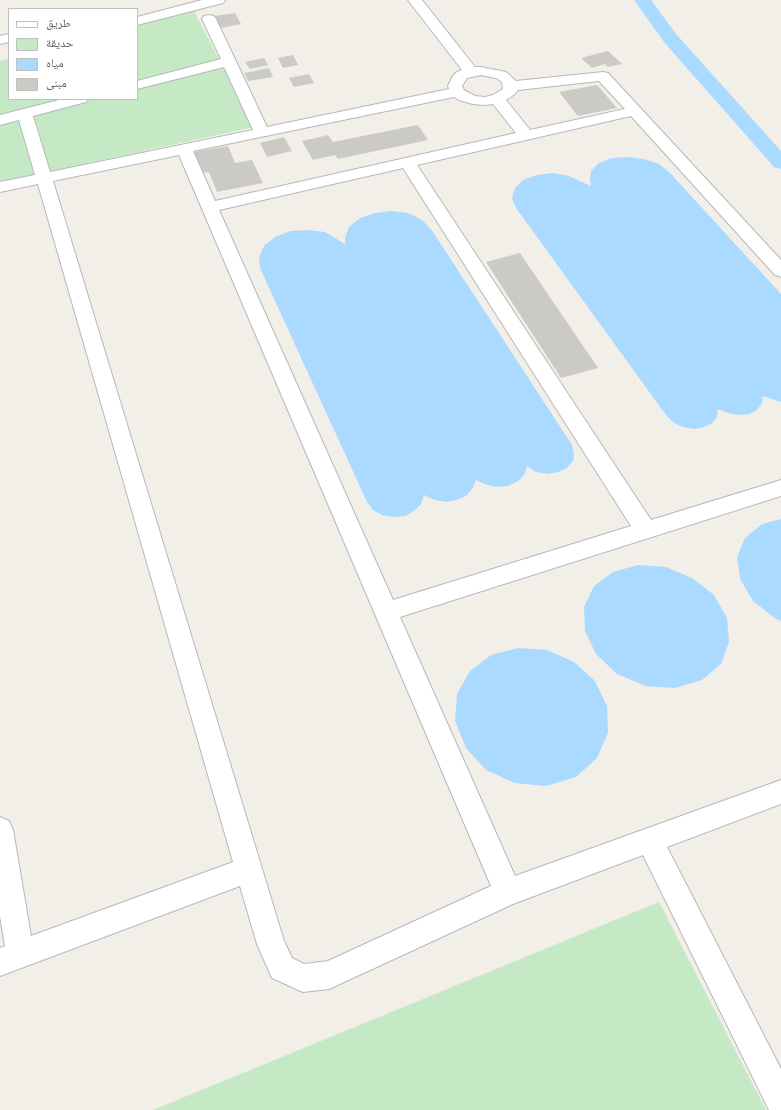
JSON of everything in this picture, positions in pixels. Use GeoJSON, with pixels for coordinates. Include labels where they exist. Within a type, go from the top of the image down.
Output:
{"type":"FeatureCollection","features":[{"type":"Feature","properties":{"kind":"street"},"geometry":{"type":"LineString","coordinates":[[138,20],[218,0]]}},
{"type":"Feature","properties":{"kind":"street"},"geometry":{"type":"LineString","coordinates":[[415,0],[471,72]]}},
{"type":"Feature","properties":{"kind":"street"},"geometry":{"type":"LineString","coordinates":[[209,19],[262,132]]}},
{"type":"Feature","properties":{"kind":"street"},"geometry":{"type":"LineString","coordinates":[[138,85],[229,61]]}},
{"type":"Feature","properties":{"kind":"street"},"geometry":{"type":"LineString","coordinates":[[481,71],[496,73],[508,80],[511,86],[510,91],[497,100],[484,101],[464,97],[457,92],[455,86],[457,80],[462,75],[481,71]]}},
{"type":"Feature","properties":{"kind":"street"},"geometry":{"type":"LineString","coordinates":[[511,86],[603,76],[781,271]]}},
{"type":"Feature","properties":{"kind":"street"},"geometry":{"type":"LineString","coordinates":[[0,187],[457,92]]}},
{"type":"Feature","properties":{"kind":"street"},"geometry":{"type":"LineString","coordinates":[[0,120],[77,100]]}},
{"type":"Feature","properties":{"kind":"street"},"geometry":{"type":"LineString","coordinates":[[497,100],[526,136]]}},
{"type":"Feature","properties":{"kind":"street"},"geometry":{"type":"LineString","coordinates":[[210,207],[635,111]]}},
{"type":"Feature","properties":{"kind":"street"},"geometry":{"type":"LineString","coordinates":[[25,113],[271,944],[282,968],[303,978],[329,974],[508,892],[781,792]]}},
{"type":"Feature","properties":{"kind":"street"},"geometry":{"type":"LineString","coordinates":[[184,148],[508,892]]}},
{"type":"Feature","properties":{"kind":"street"},"geometry":{"type":"LineString","coordinates":[[407,162],[646,530]]}},
{"type":"Feature","properties":{"kind":"street"},"geometry":{"type":"LineString","coordinates":[[386,612],[781,488]]}},
{"type":"Feature","properties":{"kind":"street"},"geometry":{"type":"LineString","coordinates":[[0,830],[10,958],[249,869]]}},
{"type":"Feature","properties":{"kind":"street"},"geometry":{"type":"LineString","coordinates":[[650,840],[781,1101]]}},
{"type":"Feature","properties":{"kind":"green space"},"geometry":{"type":"Polygon","coordinates":[[[194,11],[254,127],[0,182],[0,61],[8,58],[8,100],[138,100],[138,26],[194,11]]]}},
{"type":"Feature","properties":{"kind":"green space"},"geometry":{"type":"Polygon","coordinates":[[[659,902],[766,1110],[153,1110],[659,902]]]}},
{"type":"Feature","properties":{"kind":"water"},"geometry":{"type":"Polygon","coordinates":[[[628,157],[644,159],[659,164],[670,173],[781,294],[781,402],[763,396],[762,403],[757,410],[749,414],[739,415],[718,409],[717,417],[712,423],[704,427],[694,429],[683,427],[673,422],[666,415],[516,208],[512,198],[515,188],[523,180],[537,175],[553,173],[569,176],[591,186],[591,171],[599,163],[612,158],[628,157]]]}},
{"type":"Feature","properties":{"kind":"water"},"geometry":{"type":"Polygon","coordinates":[[[391,211],[408,213],[422,220],[431,229],[572,445],[574,453],[573,461],[567,468],[548,474],[536,472],[527,466],[524,475],[518,481],[508,486],[497,487],[487,485],[476,480],[472,489],[466,496],[446,502],[435,500],[424,495],[421,504],[414,511],[405,516],[394,517],[382,515],[373,510],[367,502],[260,268],[259,257],[264,246],[275,237],[291,231],[308,230],[325,232],[345,244],[345,237],[349,227],[360,218],[375,213],[391,211]]]}},
{"type":"Feature","properties":{"kind":"water"},"geometry":{"type":"Polygon","coordinates":[[[781,519],[781,621],[776,619],[753,601],[740,579],[737,557],[745,538],[762,524],[781,519]]]}},
{"type":"Feature","properties":{"kind":"water"},"geometry":{"type":"Polygon","coordinates":[[[638,565],[666,567],[692,578],[714,595],[727,618],[729,642],[721,664],[702,680],[675,688],[646,686],[617,674],[596,654],[585,631],[584,607],[594,586],[613,572],[638,565]]]}},
{"type":"Feature","properties":{"kind":"water"},"geometry":{"type":"Polygon","coordinates":[[[518,648],[547,650],[574,662],[595,681],[607,706],[608,733],[597,758],[576,777],[546,786],[515,783],[486,770],[466,748],[455,721],[457,694],[470,671],[491,655],[518,648]]]}},
{"type":"Feature","properties":{"kind":"building"},"geometry":{"type":"Polygon","coordinates":[[[235,13],[241,24],[221,28],[215,16],[235,13]]]}},
{"type":"Feature","properties":{"kind":"building"},"geometry":{"type":"Polygon","coordinates":[[[608,51],[622,64],[608,67],[605,64],[592,68],[581,58],[608,51]]]}},
{"type":"Feature","properties":{"kind":"building"},"geometry":{"type":"Polygon","coordinates":[[[293,55],[298,65],[283,68],[278,58],[293,55]]]}},
{"type":"Feature","properties":{"kind":"building"},"geometry":{"type":"Polygon","coordinates":[[[264,58],[268,65],[250,69],[245,62],[264,58]]]}},
{"type":"Feature","properties":{"kind":"building"},"geometry":{"type":"Polygon","coordinates":[[[269,68],[273,77],[248,81],[244,73],[269,68]]]}},
{"type":"Feature","properties":{"kind":"building"},"geometry":{"type":"Polygon","coordinates":[[[309,74],[314,83],[294,87],[289,78],[309,74]]]}},
{"type":"Feature","properties":{"kind":"building"},"geometry":{"type":"Polygon","coordinates":[[[597,85],[617,108],[578,116],[559,92],[597,85]]]}},
{"type":"Feature","properties":{"kind":"building"},"geometry":{"type":"Polygon","coordinates":[[[418,125],[428,140],[338,159],[335,155],[313,160],[302,141],[328,135],[333,142],[418,125]]]}},
{"type":"Feature","properties":{"kind":"building"},"geometry":{"type":"Polygon","coordinates":[[[284,137],[292,151],[267,157],[260,143],[284,137]]]}},
{"type":"Feature","properties":{"kind":"building"},"geometry":{"type":"Polygon","coordinates":[[[228,146],[235,163],[252,160],[263,183],[217,192],[209,172],[202,173],[194,152],[228,146]]]}},
{"type":"Feature","properties":{"kind":"building"},"geometry":{"type":"Polygon","coordinates":[[[520,253],[598,368],[561,378],[486,262],[520,253]]]}},
{"type":"Feature","properties":{"kind":"waterway"},"geometry":{"type":"LineString","coordinates":[[642,0],[670,38],[781,163]]}}]}
